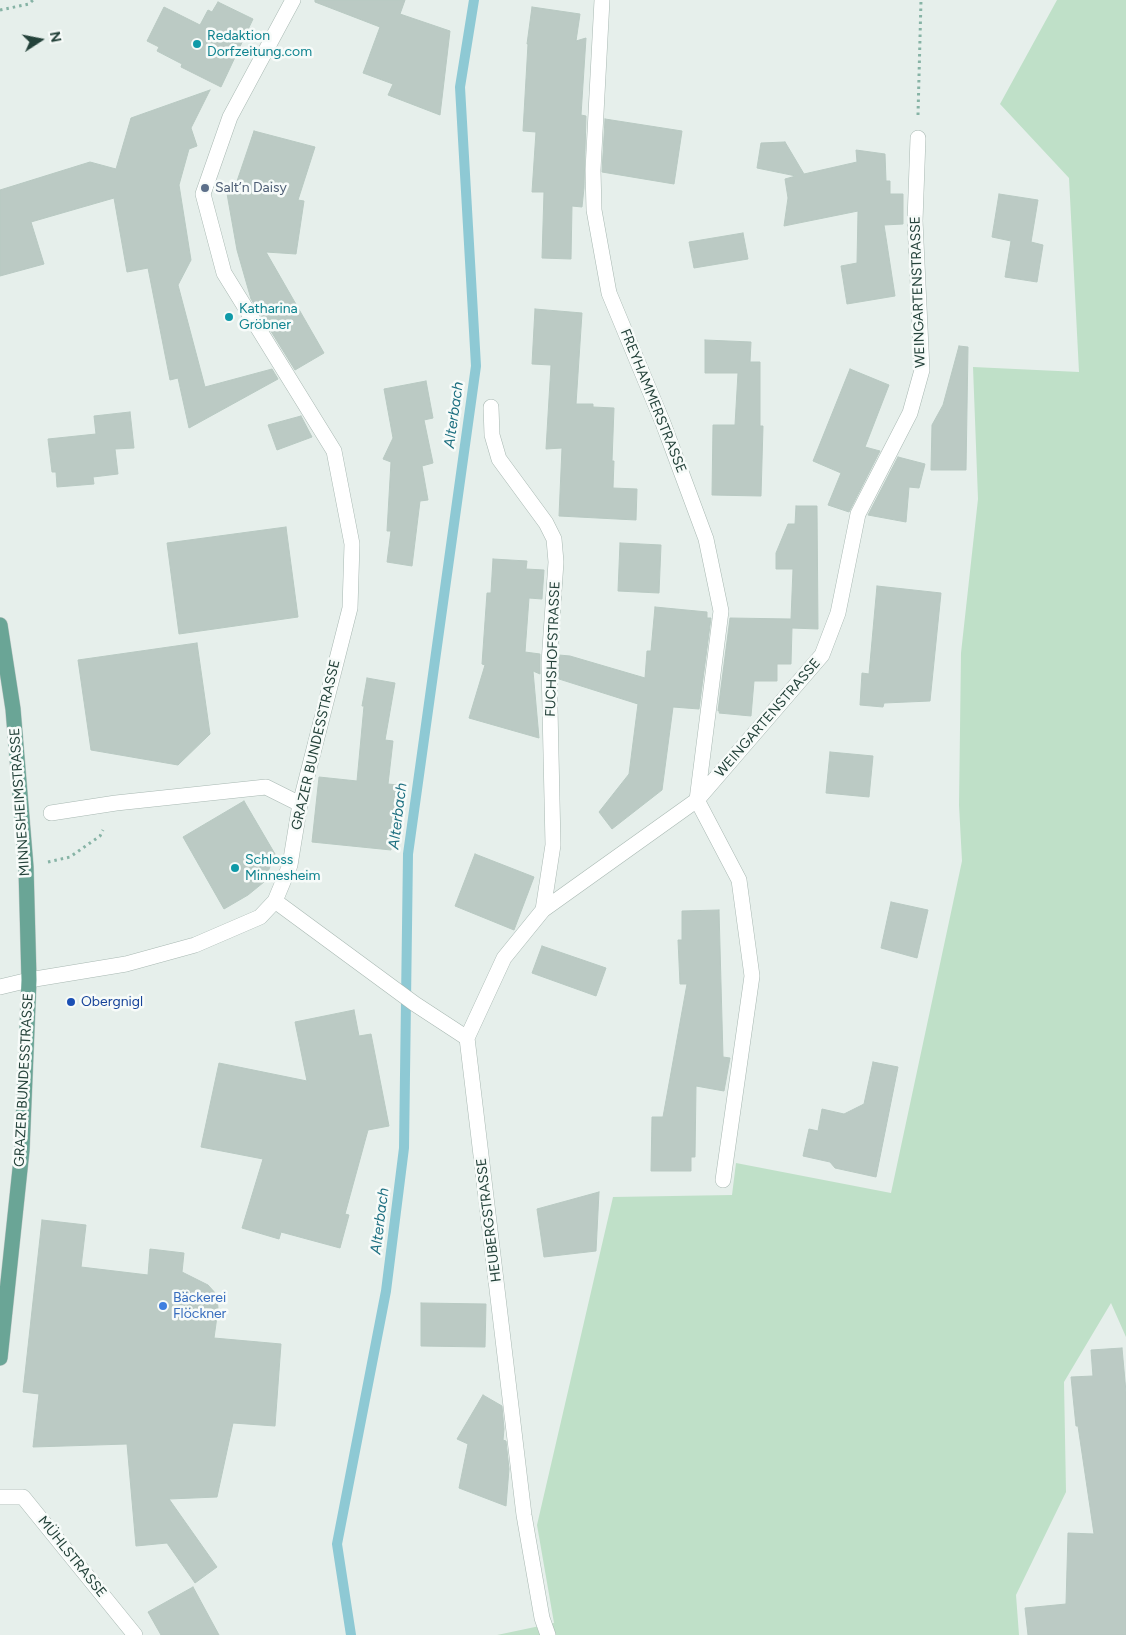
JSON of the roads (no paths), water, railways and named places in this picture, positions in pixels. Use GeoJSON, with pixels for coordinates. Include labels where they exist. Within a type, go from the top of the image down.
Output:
{"type":"FeatureCollection","features":[{"type":"Feature","properties":{"kind":"main road","name":"MINNESHEIMSTRASSE"},"geometry":{"type":"LineString","coordinates":[[0,625],[13,710],[26,867],[29,980]]}},
{"type":"Feature","properties":{"kind":"main road","name":"GRAZER BUNDESSTRASSE"},"geometry":{"type":"LineString","coordinates":[[0,1358],[22,1150],[29,980]]}},
{"type":"Feature","properties":{"kind":"street","name":"GRAZER BUNDESSTRASSE"},"geometry":{"type":"LineString","coordinates":[[29,980],[126,964],[195,945],[260,918],[275,901],[290,865],[300,804],[350,608],[352,544],[334,451],[224,272],[203,194],[230,116],[293,0]]}},
{"type":"Feature","properties":{"kind":"street","name":"FREYHAMMERSTRASSE"},"geometry":{"type":"LineString","coordinates":[[602,0],[593,170],[594,210],[609,292],[664,423],[706,539],[721,611],[696,800]]}},
{"type":"Feature","properties":{"kind":"street","name":"WEINGARTENSTRASSE"},"geometry":{"type":"LineString","coordinates":[[467,1038],[504,958],[543,910],[696,800],[822,655],[838,613],[858,514],[910,414],[922,370],[915,221],[918,138]]}},
{"type":"Feature","properties":{"kind":"street","name":"FUCHSHOFSTRASSE"},"geometry":{"type":"LineString","coordinates":[[491,407],[492,435],[499,459],[546,523],[554,539],[556,562],[549,663],[553,845],[543,910]]}},
{"type":"Feature","properties":{"kind":"street"},"geometry":{"type":"LineString","coordinates":[[51,813],[116,803],[266,787],[300,804]]}},
{"type":"Feature","properties":{"kind":"street"},"geometry":{"type":"LineString","coordinates":[[696,800],[739,880],[752,976],[723,1180]]}},
{"type":"Feature","properties":{"kind":"street"},"geometry":{"type":"LineString","coordinates":[[275,901],[416,1004],[467,1038]]}},
{"type":"Feature","properties":{"kind":"street"},"geometry":{"type":"LineString","coordinates":[[1,988],[29,980]]}},
{"type":"Feature","properties":{"kind":"street","name":"HEUBERGSTRASSE"},"geometry":{"type":"LineString","coordinates":[[467,1038],[524,1515],[534,1580],[542,1618],[548,1635]]}},
{"type":"Feature","properties":{"kind":"street","name":"MÜHLSTRASSE"},"geometry":{"type":"LineString","coordinates":[[0,1497],[23,1497],[136,1635]]}},
{"type":"Feature","properties":{"kind":"waterway","name":"Alterbach"},"geometry":{"type":"LineString","coordinates":[[351,1635],[337,1544],[386,1291],[404,1148],[408,854],[476,366],[460,87],[474,0]]}},
{"type":"Feature","properties":{"kind":"place","name":"Redaktion Dorfzeitung.com"},"geometry":{"type":"Point","coordinates":[197,44]}},
{"type":"Feature","properties":{"kind":"place","name":"Salt’n Daisy"},"geometry":{"type":"Point","coordinates":[205,188]}},
{"type":"Feature","properties":{"kind":"place","name":"Katharina Gröbner"},"geometry":{"type":"Point","coordinates":[229,317]}},
{"type":"Feature","properties":{"kind":"place","name":"Schloss Minnesheim"},"geometry":{"type":"Point","coordinates":[235,868]}},
{"type":"Feature","properties":{"kind":"place","name":"Obergnigl"},"geometry":{"type":"Point","coordinates":[71,1002]}},
{"type":"Feature","properties":{"kind":"place","name":"Bäckerei Flöckner"},"geometry":{"type":"Point","coordinates":[163,1306]}}]}
